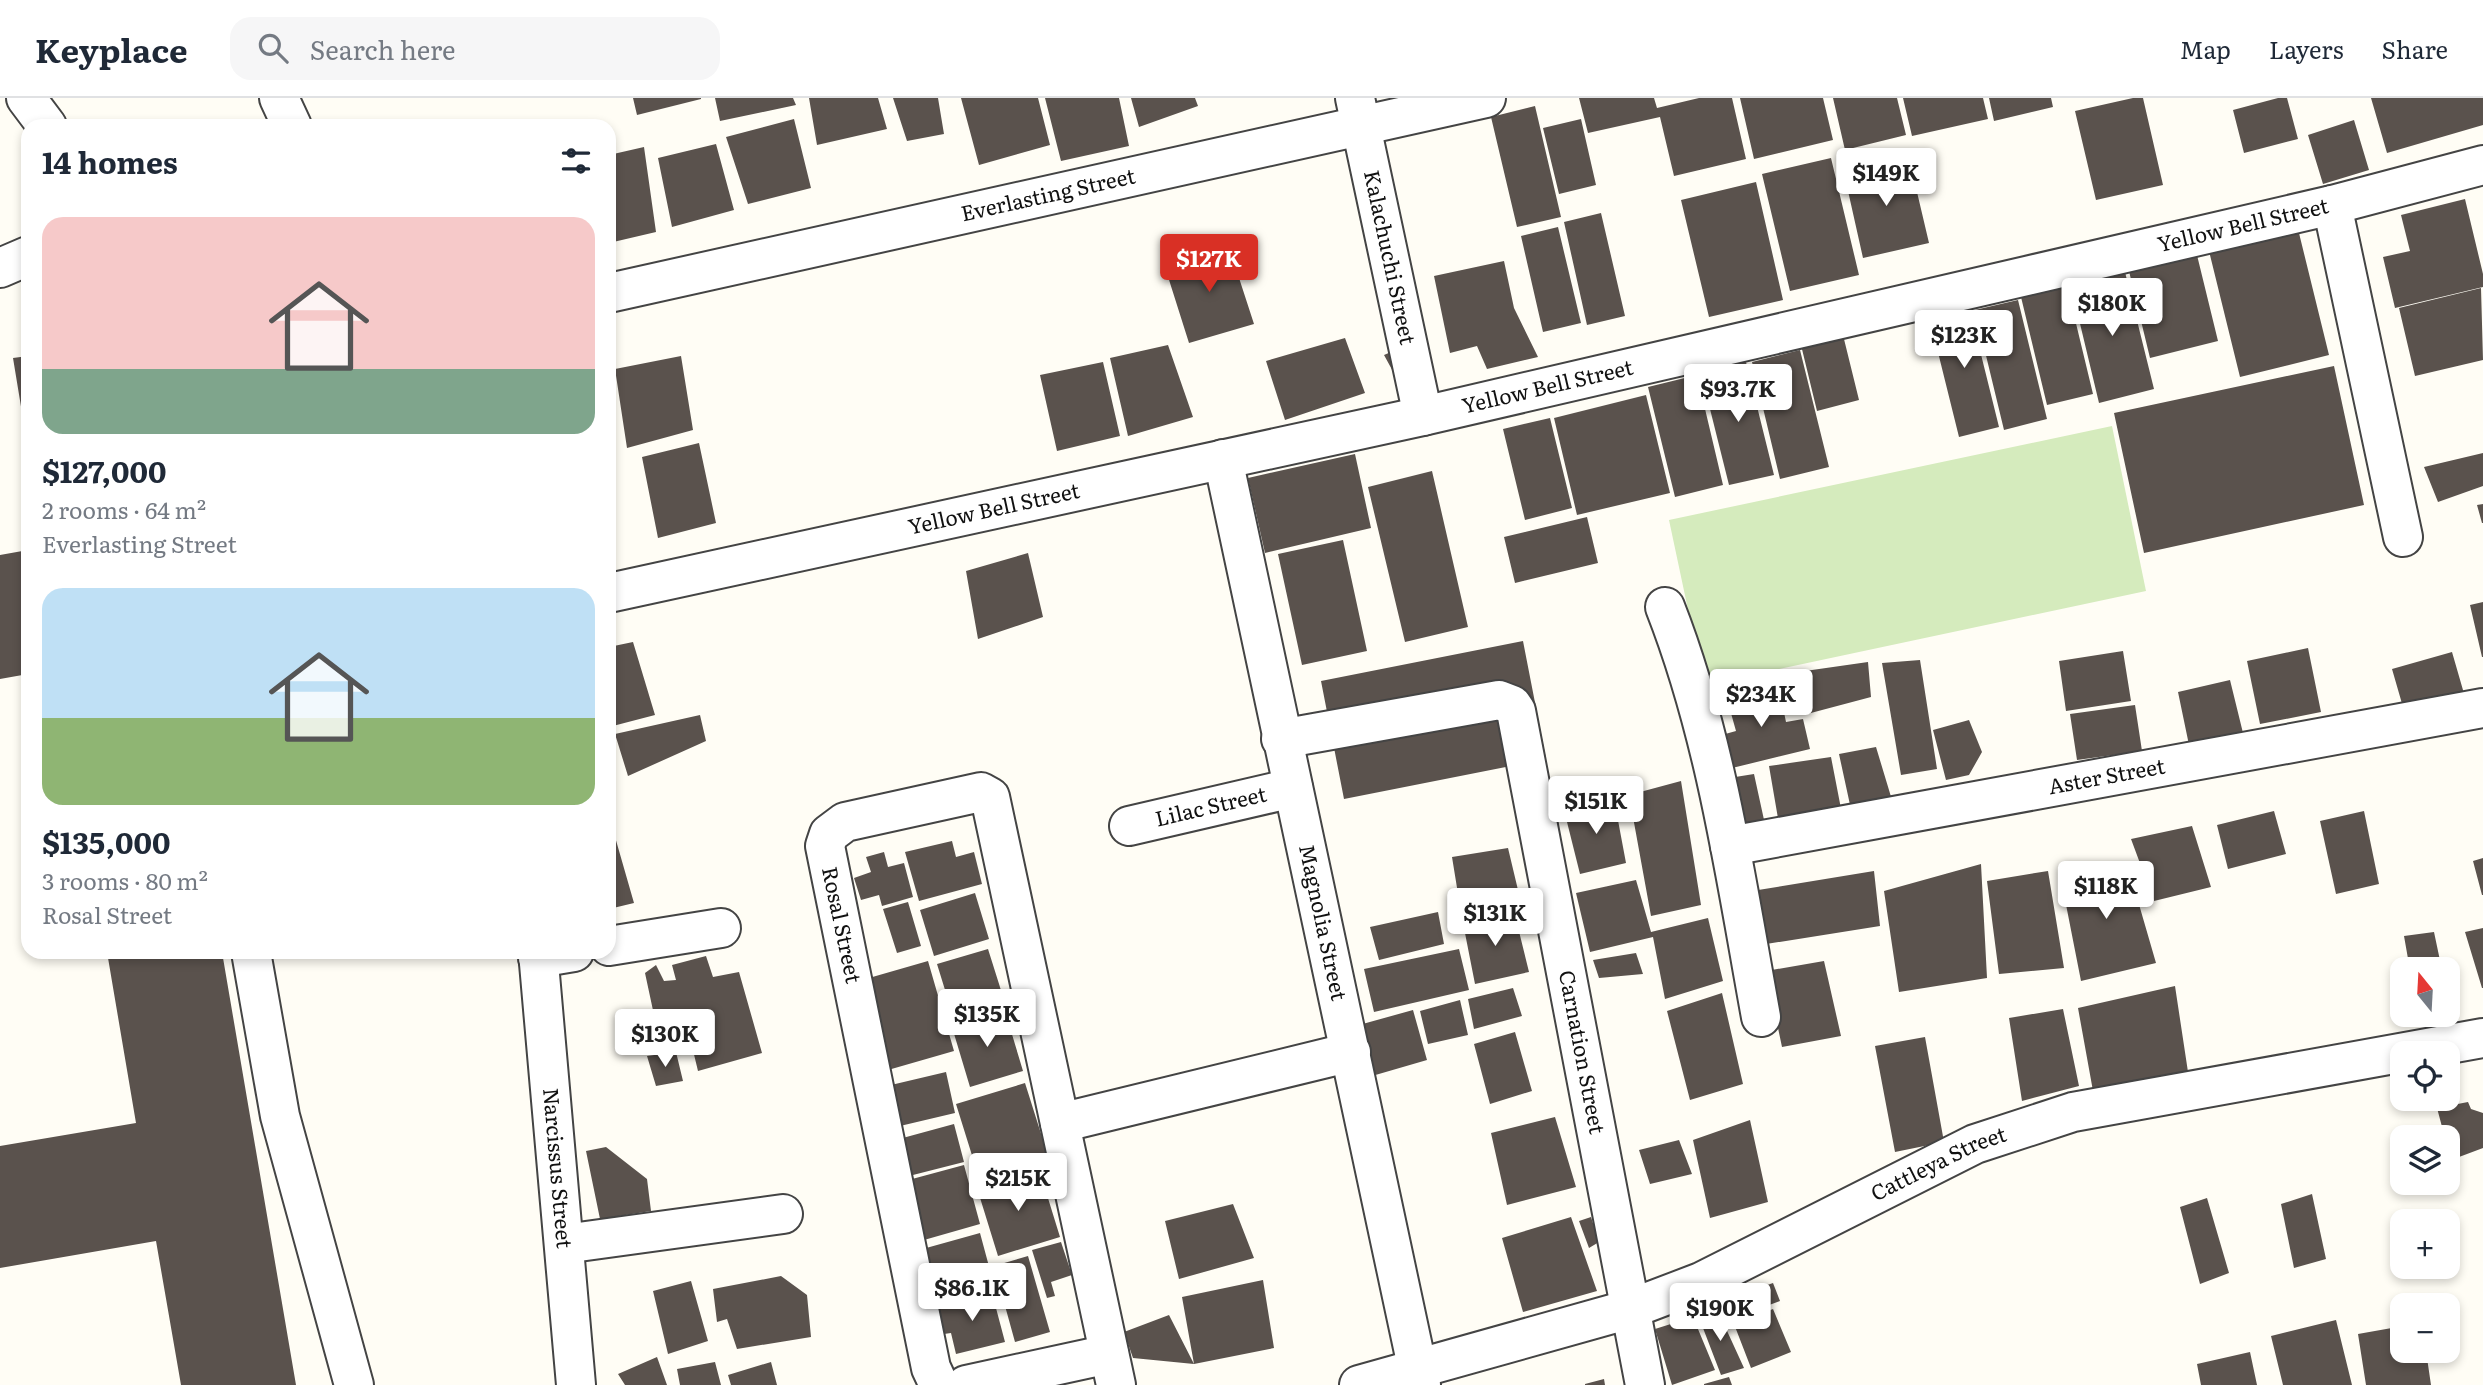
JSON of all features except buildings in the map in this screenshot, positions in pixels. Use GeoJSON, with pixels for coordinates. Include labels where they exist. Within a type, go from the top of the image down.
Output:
{"type":"FeatureCollection","features":[{"type":"Feature","properties":{"kind":"street"},"geometry":{"type":"LineString","coordinates":[[26,98],[42,119]]}},
{"type":"Feature","properties":{"kind":"street"},"geometry":{"type":"LineString","coordinates":[[279,98],[289,119]]}},
{"type":"Feature","properties":{"kind":"street","name":"Everlasting Street"},"geometry":{"type":"LineString","coordinates":[[616,291],[1359,112],[1486,98]]}},
{"type":"Feature","properties":{"kind":"street","name":"Kalachuchi Street"},"geometry":{"type":"LineString","coordinates":[[1359,112],[1423,416]]}},
{"type":"Feature","properties":{"kind":"street","name":"Yellow Bell Street"},"geometry":{"type":"LineString","coordinates":[[616,591],[1423,416],[2332,205],[2483,165]]}},
{"type":"Feature","properties":{"kind":"street"},"geometry":{"type":"LineString","coordinates":[[2332,205],[2403,537]]}},
{"type":"Feature","properties":{"kind":"street"},"geometry":{"type":"LineString","coordinates":[[0,268],[21,259]]}},
{"type":"Feature","properties":{"kind":"street","name":"Magnolia Street"},"geometry":{"type":"LineString","coordinates":[[1223,459],[1419,1378]]}},
{"type":"Feature","properties":{"kind":"street"},"geometry":{"type":"LineString","coordinates":[[1665,607],[1687,662],[1730,846],[1760,1017]]}},
{"type":"Feature","properties":{"kind":"street","name":"Carnation Street"},"geometry":{"type":"LineString","coordinates":[[1281,739],[1499,700],[1512,705],[1646,1385]]}},
{"type":"Feature","properties":{"kind":"street","name":"Aster Street"},"geometry":{"type":"LineString","coordinates":[[1730,846],[2483,708]]}},
{"type":"Feature","properties":{"kind":"street","name":"Lilac Street"},"geometry":{"type":"LineString","coordinates":[[1129,826],[1293,788]]}},
{"type":"Feature","properties":{"kind":"street","name":"Rosal Street"},"geometry":{"type":"LineString","coordinates":[[939,1385],[931,1368],[825,846],[835,826],[845,822],[981,792],[990,797],[1113,1370],[965,1385]]}},
{"type":"Feature","properties":{"kind":"street"},"geometry":{"type":"LineString","coordinates":[[616,945],[721,928]]}},
{"type":"Feature","properties":{"kind":"street"},"geometry":{"type":"LineString","coordinates":[[252,959],[279,1116],[354,1385]]}},
{"type":"Feature","properties":{"kind":"street","name":"Narcissus Street"},"geometry":{"type":"LineString","coordinates":[[550,959],[564,1244],[576,1385]]}},
{"type":"Feature","properties":{"kind":"street","name":"Cattleya Street"},"geometry":{"type":"LineString","coordinates":[[1359,1385],[1419,1378],[1630,1309],[1701,1282],[1975,1144],[2061,1116],[2483,1038]]}},
{"type":"Feature","properties":{"kind":"street"},"geometry":{"type":"LineString","coordinates":[[1060,1123],[1351,1052]]}},
{"type":"Feature","properties":{"kind":"street"},"geometry":{"type":"LineString","coordinates":[[564,1244],[783,1214]]}},
{"type":"Feature","properties":{"kind":"green space"},"geometry":{"type":"Polygon","coordinates":[[[2112,426],[2146,591],[1704,685],[1669,520],[2112,426]]]}}]}
